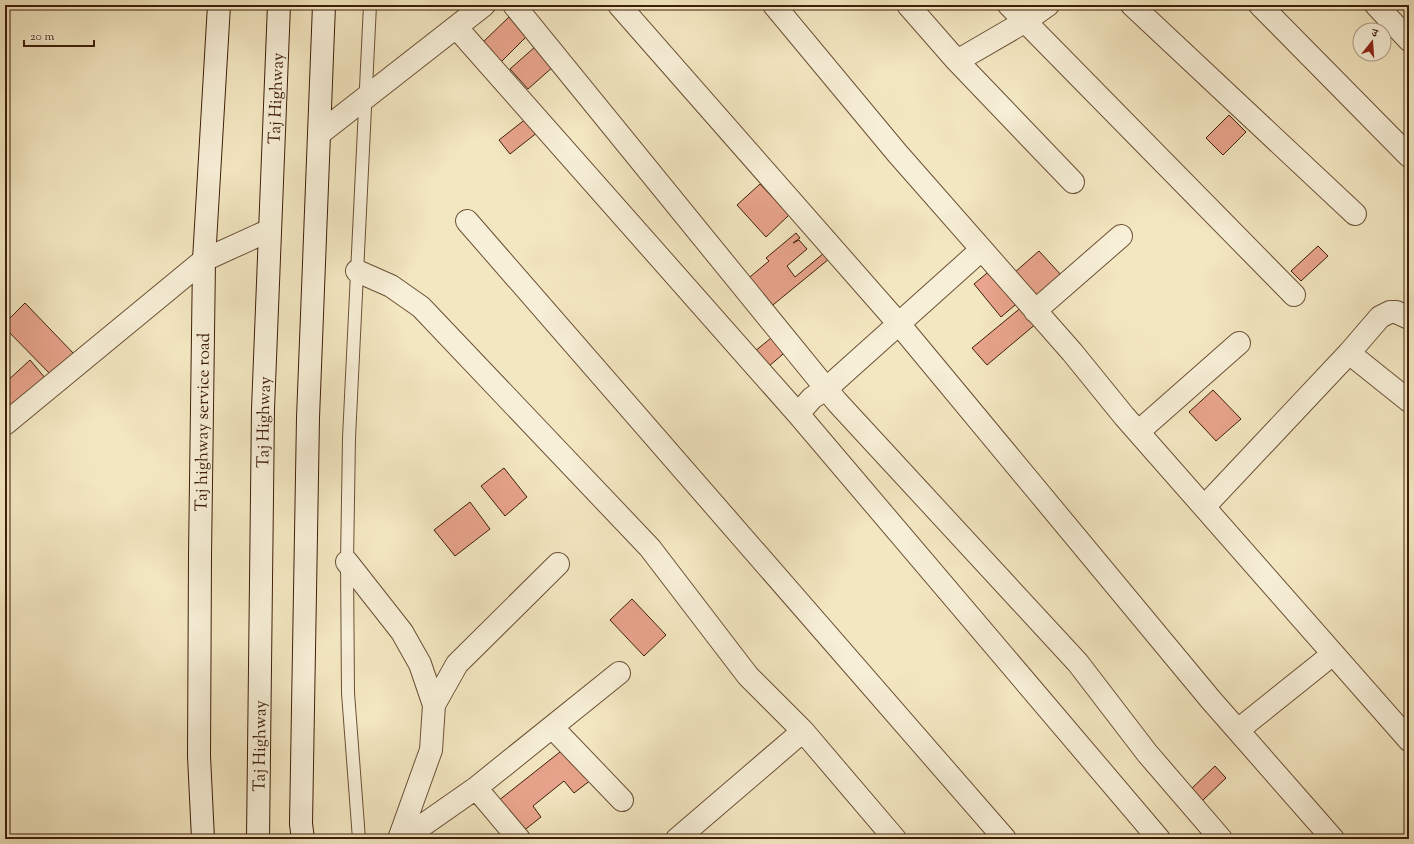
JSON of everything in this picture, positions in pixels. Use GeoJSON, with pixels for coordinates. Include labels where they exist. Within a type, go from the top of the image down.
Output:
{"type":"FeatureCollection","features":[{"type":"Feature","properties":{"kind":"street","name":"Taj highway service road"},"geometry":{"type":"LineString","coordinates":[[203,839],[199,756],[204,260],[219,5]]}},
{"type":"Feature","properties":{"kind":"street","name":"Taj Highway"},"geometry":{"type":"LineString","coordinates":[[258,839],[263,409],[279,5]]}},
{"type":"Feature","properties":{"kind":"street"},"geometry":{"type":"LineString","coordinates":[[302,839],[301,824],[308,426],[324,5]]}},
{"type":"Feature","properties":{"kind":"street"},"geometry":{"type":"LineString","coordinates":[[319,134],[484,5]]}},
{"type":"Feature","properties":{"kind":"street"},"geometry":{"type":"LineString","coordinates":[[514,5],[826,389],[1078,663],[1147,753],[1221,839]]}},
{"type":"Feature","properties":{"kind":"street"},"geometry":{"type":"LineString","coordinates":[[619,5],[899,324],[1238,730],[1333,839]]}},
{"type":"Feature","properties":{"kind":"street"},"geometry":{"type":"LineString","coordinates":[[774,5],[981,250],[1036,311],[1138,432],[1409,740]]}},
{"type":"Feature","properties":{"kind":"street"},"geometry":{"type":"LineString","coordinates":[[908,5],[957,61],[1074,182]]}},
{"type":"Feature","properties":{"kind":"street"},"geometry":{"type":"LineString","coordinates":[[1009,5],[1024,22],[1294,295]]}},
{"type":"Feature","properties":{"kind":"street"},"geometry":{"type":"LineString","coordinates":[[957,61],[1024,22],[1048,5]]}},
{"type":"Feature","properties":{"kind":"street"},"geometry":{"type":"LineString","coordinates":[[1132,5],[1355,214]]}},
{"type":"Feature","properties":{"kind":"street"},"geometry":{"type":"LineString","coordinates":[[1260,5],[1409,156]]}},
{"type":"Feature","properties":{"kind":"street"},"geometry":{"type":"LineString","coordinates":[[1376,5],[1409,40]]}},
{"type":"Feature","properties":{"kind":"street"},"geometry":{"type":"LineString","coordinates":[[456,27],[798,414],[1159,839]]}},
{"type":"Feature","properties":{"kind":"street"},"geometry":{"type":"LineString","coordinates":[[468,221],[1005,839]]}},
{"type":"Feature","properties":{"kind":"street"},"geometry":{"type":"LineString","coordinates":[[5,424],[204,260],[270,230]]}},
{"type":"Feature","properties":{"kind":"street"},"geometry":{"type":"LineString","coordinates":[[1036,311],[1121,236]]}},
{"type":"Feature","properties":{"kind":"street"},"geometry":{"type":"LineString","coordinates":[[798,414],[812,398],[826,389],[981,250]]}},
{"type":"Feature","properties":{"kind":"street"},"geometry":{"type":"LineString","coordinates":[[357,271],[391,286],[421,307],[650,548],[748,676],[803,731],[895,839]]}},
{"type":"Feature","properties":{"kind":"street"},"geometry":{"type":"LineString","coordinates":[[1204,507],[1349,353],[1380,317],[1390,312],[1396,312],[1409,318]]}},
{"type":"Feature","properties":{"kind":"street"},"geometry":{"type":"LineString","coordinates":[[1138,432],[1240,342]]}},
{"type":"Feature","properties":{"kind":"street"},"geometry":{"type":"LineString","coordinates":[[1349,353],[1409,401]]}},
{"type":"Feature","properties":{"kind":"street"},"geometry":{"type":"LineString","coordinates":[[347,562],[402,632],[420,664],[434,705],[432,750],[399,839]]}},
{"type":"Feature","properties":{"kind":"street"},"geometry":{"type":"LineString","coordinates":[[434,705],[457,664],[558,564]]}},
{"type":"Feature","properties":{"kind":"street"},"geometry":{"type":"LineString","coordinates":[[1238,730],[1333,654]]}},
{"type":"Feature","properties":{"kind":"street"},"geometry":{"type":"LineString","coordinates":[[403,839],[476,788],[619,673]]}},
{"type":"Feature","properties":{"kind":"street"},"geometry":{"type":"LineString","coordinates":[[552,727],[622,800]]}},
{"type":"Feature","properties":{"kind":"street"},"geometry":{"type":"LineString","coordinates":[[677,839],[803,731]]}},
{"type":"Feature","properties":{"kind":"street"},"geometry":{"type":"LineString","coordinates":[[476,788],[519,839]]}},
{"type":"Feature","properties":{"kind":"lane"},"geometry":{"type":"LineString","coordinates":[[359,839],[348,693],[347,562],[350,438],[370,5]]}},
{"type":"Feature","properties":{"kind":"building"},"geometry":{"type":"Polygon","coordinates":[[[509,17],[528,35],[501,62],[482,43],[509,17]]]}},
{"type":"Feature","properties":{"kind":"building"},"geometry":{"type":"Polygon","coordinates":[[[536,46],[554,66],[528,89],[510,69],[536,46]]]}},
{"type":"Feature","properties":{"kind":"building"},"geometry":{"type":"Polygon","coordinates":[[[1229,115],[1246,132],[1223,155],[1206,138],[1229,115]]]}},
{"type":"Feature","properties":{"kind":"building"},"geometry":{"type":"Polygon","coordinates":[[[527,118],[538,132],[510,154],[499,140],[527,118]]]}},
{"type":"Feature","properties":{"kind":"building"},"geometry":{"type":"Polygon","coordinates":[[[760,184],[789,215],[766,237],[737,205],[760,184]]]}},
{"type":"Feature","properties":{"kind":"building"},"geometry":{"type":"Polygon","coordinates":[[[796,233],[800,238],[793,243],[799,240],[807,249],[787,266],[795,277],[824,253],[829,259],[768,309],[745,281],[769,261],[766,258],[796,233]]]}},
{"type":"Feature","properties":{"kind":"building"},"geometry":{"type":"Polygon","coordinates":[[[1318,246],[1328,256],[1301,281],[1291,271],[1318,246]]]}},
{"type":"Feature","properties":{"kind":"building"},"geometry":{"type":"Polygon","coordinates":[[[1039,251],[1062,276],[1036,299],[1014,273],[1039,251]]]}},
{"type":"Feature","properties":{"kind":"building"},"geometry":{"type":"Polygon","coordinates":[[[993,268],[1021,300],[1001,317],[974,284],[993,268]]]}},
{"type":"Feature","properties":{"kind":"building"},"geometry":{"type":"Polygon","coordinates":[[[25,303],[76,356],[54,378],[5,328],[5,323],[25,303]]]}},
{"type":"Feature","properties":{"kind":"building"},"geometry":{"type":"Polygon","coordinates":[[[1023,306],[1037,323],[987,365],[972,348],[1023,306]]]}},
{"type":"Feature","properties":{"kind":"building"},"geometry":{"type":"Polygon","coordinates":[[[776,334],[789,349],[762,372],[749,356],[776,334]]]}},
{"type":"Feature","properties":{"kind":"building"},"geometry":{"type":"Polygon","coordinates":[[[30,360],[46,379],[5,415],[5,383],[30,360]]]}},
{"type":"Feature","properties":{"kind":"building"},"geometry":{"type":"Polygon","coordinates":[[[1213,390],[1241,419],[1216,441],[1189,412],[1213,390]]]}},
{"type":"Feature","properties":{"kind":"building"},"geometry":{"type":"Polygon","coordinates":[[[504,468],[527,497],[505,516],[481,486],[504,468]]]}},
{"type":"Feature","properties":{"kind":"building"},"geometry":{"type":"Polygon","coordinates":[[[470,502],[490,529],[455,556],[434,530],[470,502]]]}},
{"type":"Feature","properties":{"kind":"building"},"geometry":{"type":"Polygon","coordinates":[[[632,599],[666,635],[644,656],[610,620],[632,599]]]}},
{"type":"Feature","properties":{"kind":"building"},"geometry":{"type":"Polygon","coordinates":[[[565,748],[591,780],[574,793],[564,781],[533,806],[541,817],[522,832],[498,801],[565,748]]]}},
{"type":"Feature","properties":{"kind":"building"},"geometry":{"type":"Polygon","coordinates":[[[1215,766],[1226,778],[1201,802],[1189,791],[1215,766]]]}}]}
